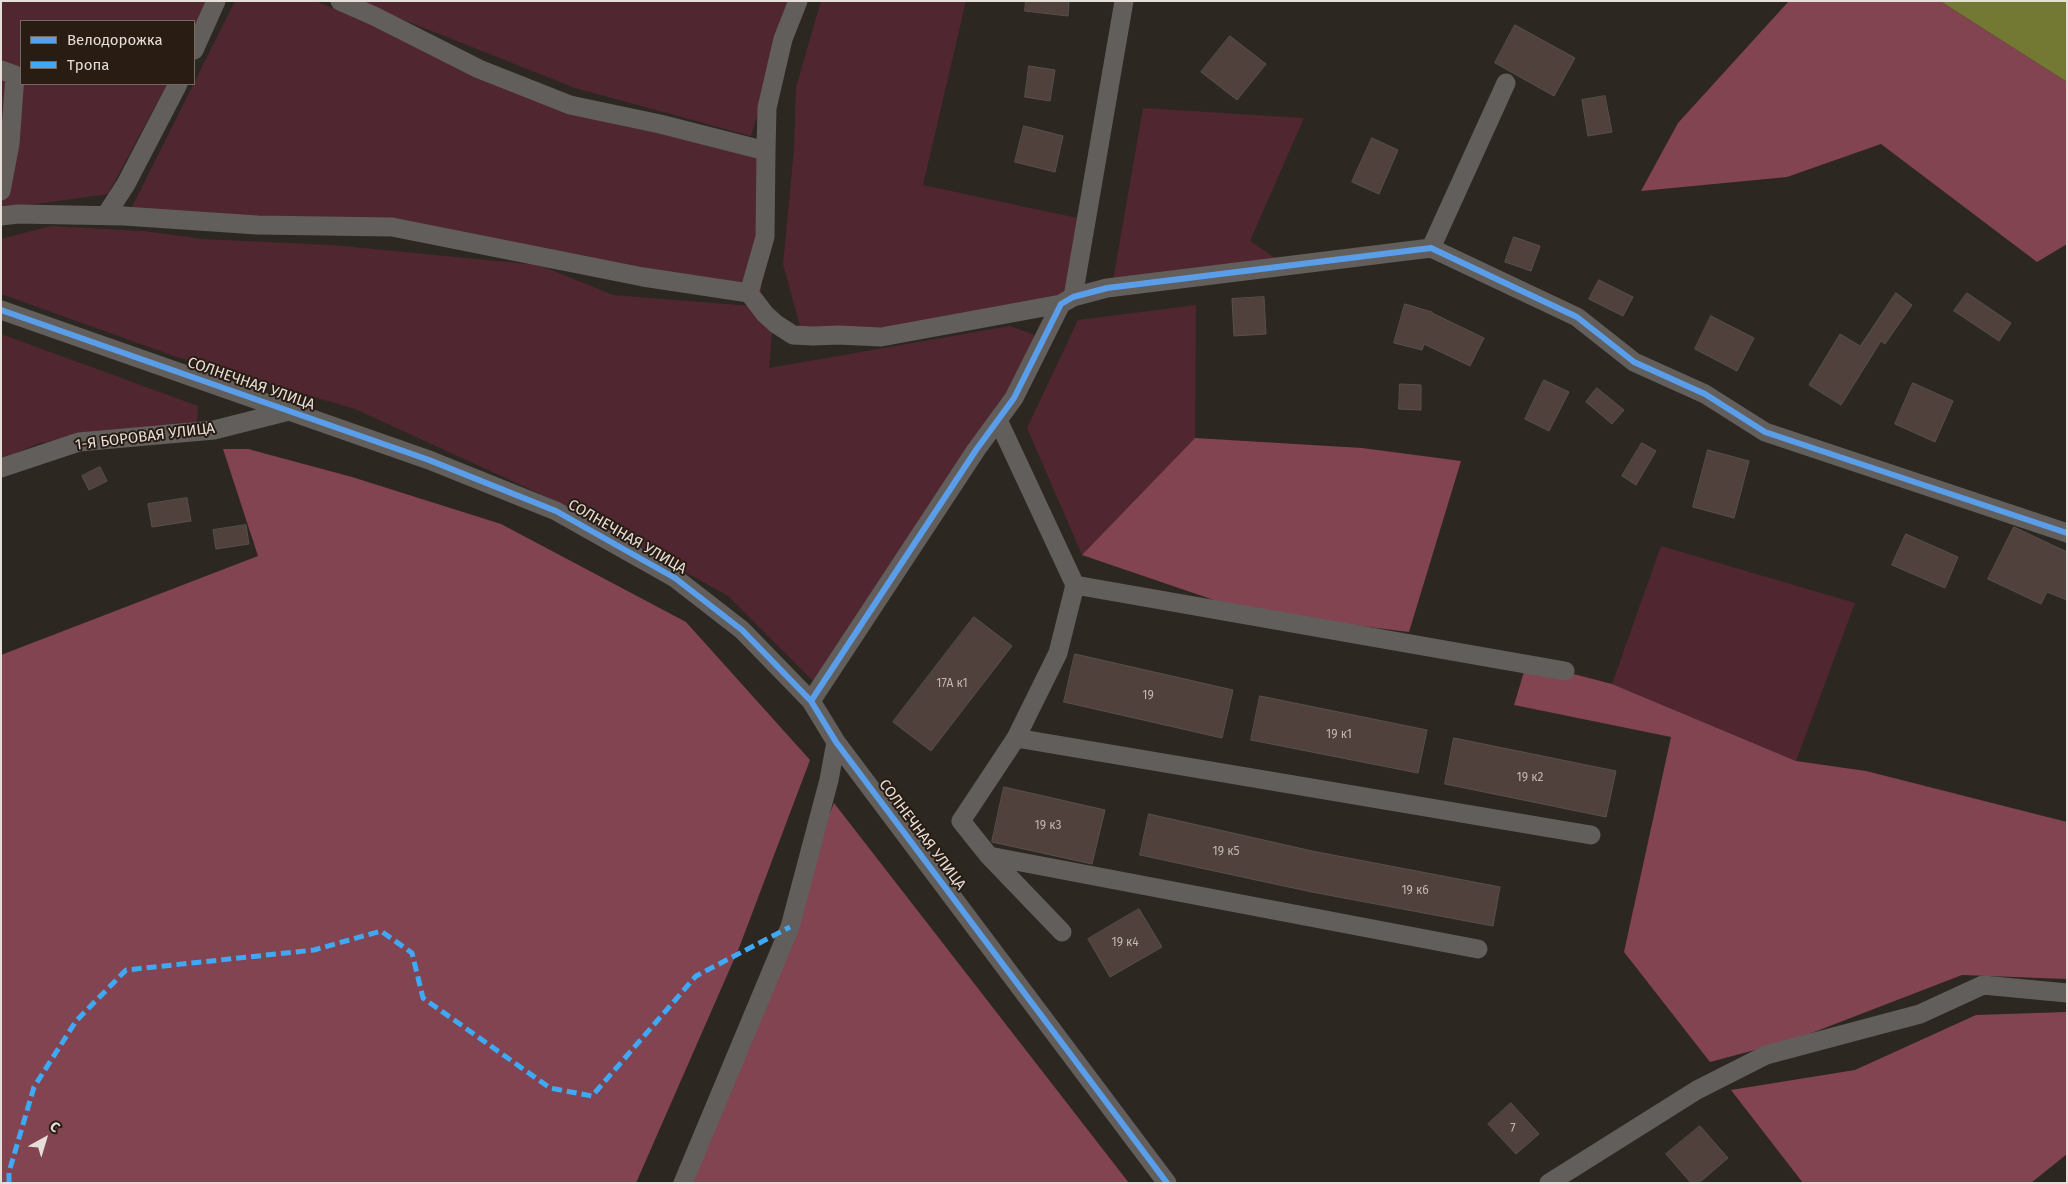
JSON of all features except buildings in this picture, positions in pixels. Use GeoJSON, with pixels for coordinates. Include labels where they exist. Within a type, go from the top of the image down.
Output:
{"type":"FeatureCollection","features":[{"type":"Feature","properties":{"kind":"street"},"geometry":{"type":"LineString","coordinates":[[195,48],[216,1]]}},
{"type":"Feature","properties":{"kind":"street"},"geometry":{"type":"LineString","coordinates":[[340,1],[479,69],[570,106],[660,124],[766,151]]}},
{"type":"Feature","properties":{"kind":"street"},"geometry":{"type":"LineString","coordinates":[[749,293],[765,238],[767,108],[783,39],[798,1]]}},
{"type":"Feature","properties":{"kind":"street"},"geometry":{"type":"LineString","coordinates":[[811,701],[976,450],[1014,398],[1067,301],[1124,1]]}},
{"type":"Feature","properties":{"kind":"street"},"geometry":{"type":"LineString","coordinates":[[1,70],[14,75],[10,144],[1,191]]}},
{"type":"Feature","properties":{"kind":"street"},"geometry":{"type":"LineString","coordinates":[[1431,248],[1506,83]]}},
{"type":"Feature","properties":{"kind":"street"},"geometry":{"type":"LineString","coordinates":[[106,215],[126,184],[177,85]]}},
{"type":"Feature","properties":{"kind":"street"},"geometry":{"type":"LineString","coordinates":[[1,216],[18,214],[106,215],[258,225],[392,227],[643,277],[749,293],[765,314],[776,324],[793,335],[813,336],[881,337],[1067,301],[1107,288],[1431,248],[1577,317],[1634,362],[1705,394],[1765,432],[2067,534]]}},
{"type":"Feature","properties":{"kind":"street","name":"СОЛНЕЧНАЯ УЛИЦА"},"geometry":{"type":"LineString","coordinates":[[1,310],[429,460],[556,511],[675,578],[742,630],[811,701],[836,742],[1167,1183]]}},
{"type":"Feature","properties":{"kind":"street","name":"1-Я БОРОВАЯ УЛИЦА"},"geometry":{"type":"LineString","coordinates":[[1,468],[78,442],[214,430],[290,410]]}},
{"type":"Feature","properties":{"kind":"street"},"geometry":{"type":"LineString","coordinates":[[998,420],[1075,584],[1058,653],[1016,738],[962,821],[989,856],[1062,932]]}},
{"type":"Feature","properties":{"kind":"street"},"geometry":{"type":"LineString","coordinates":[[1075,584],[1565,671]]}},
{"type":"Feature","properties":{"kind":"street"},"geometry":{"type":"LineString","coordinates":[[1016,738],[1591,835]]}},
{"type":"Feature","properties":{"kind":"street"},"geometry":{"type":"LineString","coordinates":[[683,1183],[790,926],[829,780],[836,742]]}},
{"type":"Feature","properties":{"kind":"street"},"geometry":{"type":"LineString","coordinates":[[989,856],[1478,949]]}},
{"type":"Feature","properties":{"kind":"street"},"geometry":{"type":"LineString","coordinates":[[1548,1183],[1697,1090],[1766,1055],[1920,1014],[1984,985],[2067,993]]}},
{"type":"Feature","properties":{"kind":"shaded area"},"geometry":{"type":"Polygon","coordinates":[[[1,1],[211,1],[195,32],[195,20],[20,20],[20,85],[166,85],[108,194],[1,209],[1,1]]]}},
{"type":"Feature","properties":{"kind":"shaded area"},"geometry":{"type":"Polygon","coordinates":[[[235,1],[316,1],[564,106],[774,155],[761,292],[617,275],[503,241],[128,215],[193,85],[195,85],[195,81],[235,1]]]}},
{"type":"Feature","properties":{"kind":"shaded area"},"geometry":{"type":"Polygon","coordinates":[[[356,1],[792,1],[751,136],[575,88],[356,1]]]}},
{"type":"Feature","properties":{"kind":"shaded area"},"geometry":{"type":"Polygon","coordinates":[[[821,1],[966,1],[923,185],[1087,220],[1074,294],[897,327],[801,330],[783,264],[794,150],[796,87],[821,1]]]}},
{"type":"Feature","properties":{"kind":"shaded area"},"geometry":{"type":"Polygon","coordinates":[[[1789,1],[1940,1],[2067,82],[2067,244],[2037,262],[1881,144],[1787,177],[1641,191],[1678,123],[1789,1]]]}},
{"type":"Feature","properties":{"kind":"shaded area"},"geometry":{"type":"Polygon","coordinates":[[[1940,1],[2067,1],[2067,82],[1940,1]]]}},
{"type":"Feature","properties":{"kind":"shaded area"},"geometry":{"type":"Polygon","coordinates":[[[1143,108],[1304,118],[1250,241],[1277,259],[1112,286],[1143,108]]]}},
{"type":"Feature","properties":{"kind":"shaded area"},"geometry":{"type":"Polygon","coordinates":[[[51,226],[144,231],[203,239],[332,245],[539,265],[613,295],[751,306],[772,333],[769,368],[1010,326],[1035,335],[994,418],[814,682],[728,596],[573,509],[355,409],[174,356],[1,294],[1,239],[51,226]]]}},
{"type":"Feature","properties":{"kind":"shaded area"},"geometry":{"type":"Polygon","coordinates":[[[1196,305],[1195,438],[1082,555],[1027,428],[1078,320],[1196,305]]]}},
{"type":"Feature","properties":{"kind":"shaded area"},"geometry":{"type":"Polygon","coordinates":[[[1,334],[198,406],[197,423],[39,443],[1,460],[1,334]]]}},
{"type":"Feature","properties":{"kind":"shaded area"},"geometry":{"type":"Polygon","coordinates":[[[1195,438],[1362,448],[1461,461],[1409,632],[1249,612],[1082,555],[1195,438]]]}},
{"type":"Feature","properties":{"kind":"shaded area"},"geometry":{"type":"Polygon","coordinates":[[[223,449],[248,449],[352,477],[501,524],[686,622],[810,760],[739,948],[636,1183],[1,1183],[1,655],[258,556],[223,449]]]}},
{"type":"Feature","properties":{"kind":"shaded area"},"geometry":{"type":"Polygon","coordinates":[[[1661,546],[1855,603],[1796,761],[1612,684],[1661,546]]]}},
{"type":"Feature","properties":{"kind":"shaded area"},"geometry":{"type":"Polygon","coordinates":[[[1527,662],[1612,684],[1796,761],[1866,771],[2067,822],[2067,979],[1962,975],[1796,1039],[1710,1062],[1624,952],[1671,737],[1514,705],[1527,662]]]}},
{"type":"Feature","properties":{"kind":"shaded area"},"geometry":{"type":"Polygon","coordinates":[[[834,803],[1129,1183],[680,1183],[834,803]]]}},
{"type":"Feature","properties":{"kind":"shaded area"},"geometry":{"type":"Polygon","coordinates":[[[2067,1012],[2067,1154],[2031,1183],[1803,1183],[1731,1090],[1855,1070],[1976,1015],[2067,1012]]]}},
{"type":"Feature","properties":{"kind":"marked path"},"geometry":{"type":"LineString","coordinates":[[9,1183],[9,1172],[34,1087],[76,1021],[126,970],[314,950],[381,931],[412,953],[423,998],[550,1088],[592,1096],[696,976],[790,927]]}},
{"type":"Feature","properties":{"kind":"cycle path"},"geometry":{"type":"LineString","coordinates":[[811,701],[976,450],[1014,398],[1061,304],[1073,297],[1107,288],[1431,248],[1577,317],[1634,362],[1705,394],[1765,432],[2067,533]]}},
{"type":"Feature","properties":{"kind":"cycle path"},"geometry":{"type":"LineString","coordinates":[[1,310],[429,460],[556,511],[675,578],[742,630],[811,701],[836,742],[1167,1183]]}}]}
